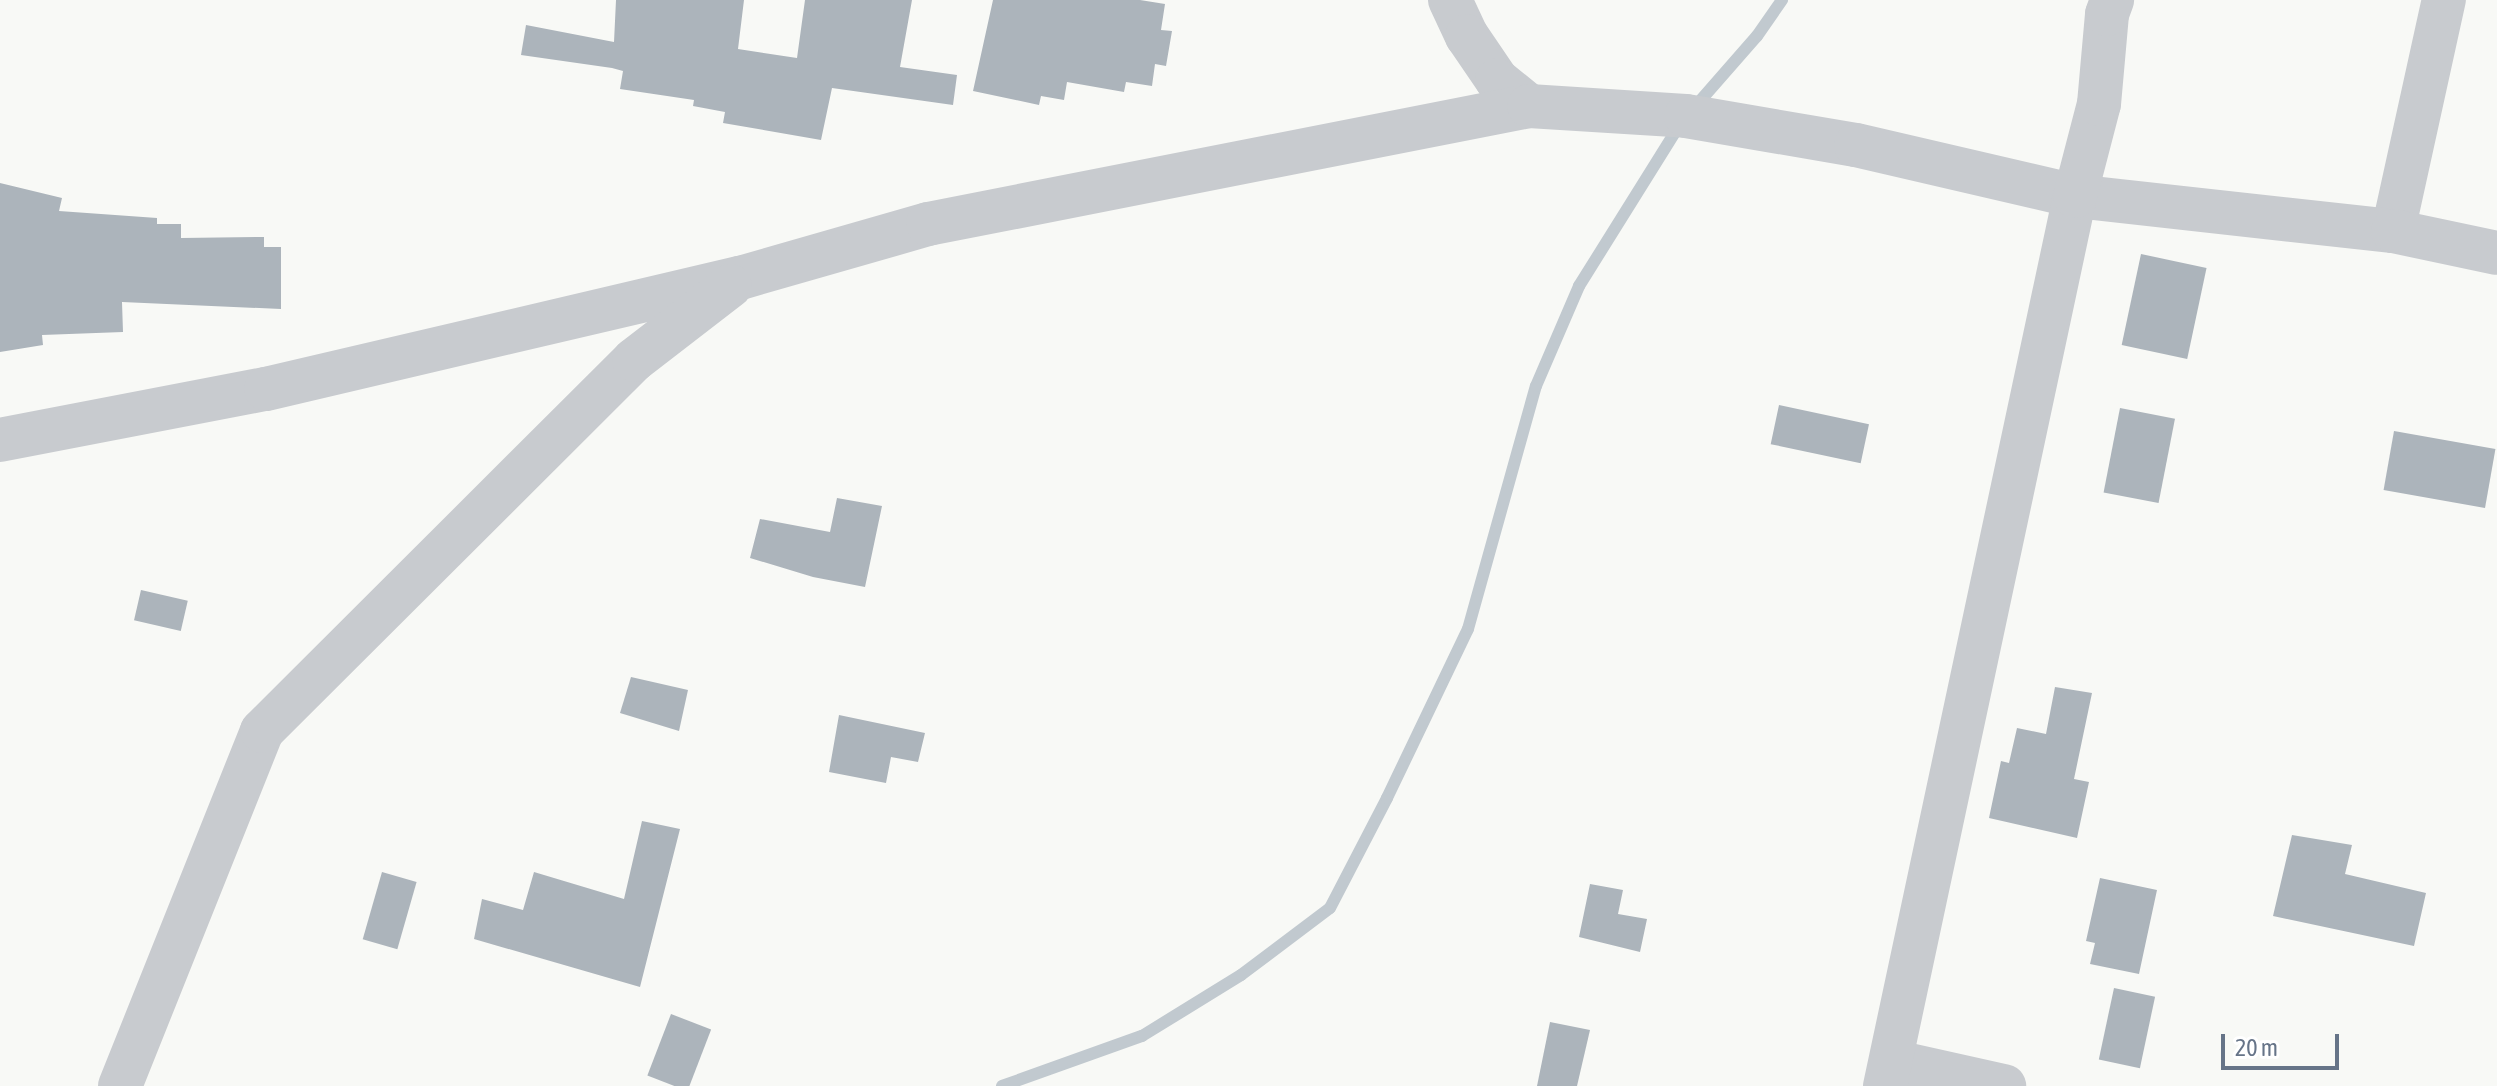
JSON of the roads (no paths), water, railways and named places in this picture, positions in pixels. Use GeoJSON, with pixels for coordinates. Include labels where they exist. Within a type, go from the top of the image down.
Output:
{"type":"FeatureCollection","features":[{"type":"Feature","properties":{"kind":"street"},"geometry":{"type":"LineString","coordinates":[[1450,0],[1467,36],[1497,80],[1529,106]]}},
{"type":"Feature","properties":{"kind":"street"},"geometry":{"type":"LineString","coordinates":[[2004,1086],[1888,1074],[2075,196],[2099,104],[2107,14],[2112,0]]}},
{"type":"Feature","properties":{"kind":"street"},"geometry":{"type":"LineString","coordinates":[[2393,231],[2444,0]]}},
{"type":"Feature","properties":{"kind":"street"},"geometry":{"type":"LineString","coordinates":[[0,440],[266,389],[740,278],[928,224],[1529,106],[1686,116],[1856,145],[2075,196],[2393,231],[2497,253]]}},
{"type":"Feature","properties":{"kind":"street"},"geometry":{"type":"LineString","coordinates":[[120,1086],[262,731],[634,360],[740,278]]}},
{"type":"Feature","properties":{"kind":"waterway"},"geometry":{"type":"LineString","coordinates":[[1693,109],[1757,36],[1782,0]]}},
{"type":"Feature","properties":{"kind":"waterway"},"geometry":{"type":"LineString","coordinates":[[1002,1086],[1142,1036],[1241,975],[1330,908],[1468,629],[1536,386],[1579,286],[1681,123]]}}]}
